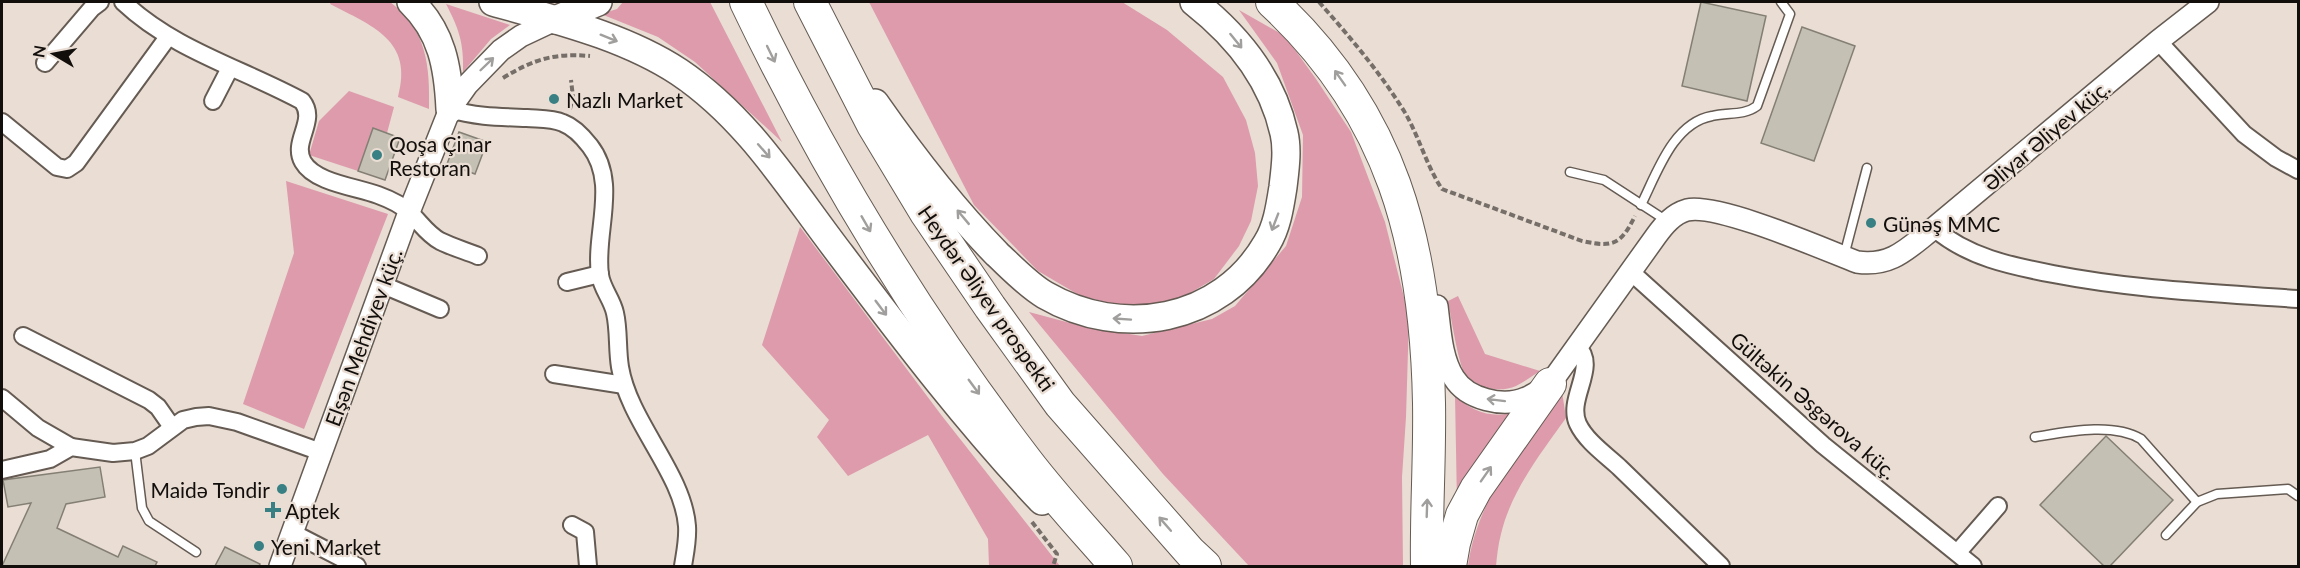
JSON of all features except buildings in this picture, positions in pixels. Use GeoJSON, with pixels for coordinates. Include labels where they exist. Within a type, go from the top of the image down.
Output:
{"type":"FeatureCollection","features":[{"type":"Feature","properties":{"kind":"highway"},"geometry":{"type":"LineString","coordinates":[[746,2],[774,61],[877,243],[946,348],[1023,456],[1116,567]]}},
{"type":"Feature","properties":{"kind":"highway","name":"Heydər Əliyev prospekti"},"geometry":{"type":"LineString","coordinates":[[810,2],[873,125],[920,204],[990,307],[1060,404],[1205,567]]}},
{"type":"Feature","properties":{"kind":"highway"},"geometry":{"type":"LineString","coordinates":[[1272,2],[1316,46],[1364,114],[1379,143],[1402,204],[1424,309],[1429,403],[1429,558]]}},
{"type":"Feature","properties":{"kind":"highway"},"geometry":{"type":"LineString","coordinates":[[1450,567],[1460,524],[1471,497],[1550,384]]}},
{"type":"Feature","properties":{"kind":"main road"},"geometry":{"type":"LineString","coordinates":[[411,2],[426,18],[442,49],[448,74],[450,109]]}},
{"type":"Feature","properties":{"kind":"main road"},"geometry":{"type":"LineString","coordinates":[[493,2],[601,35],[659,60],[703,90],[727,110],[768,155],[887,316],[958,406],[1008,465],[1109,567]]}},
{"type":"Feature","properties":{"kind":"main road"},"geometry":{"type":"LineString","coordinates":[[555,20],[598,2]]}},
{"type":"Feature","properties":{"kind":"main road"},"geometry":{"type":"LineString","coordinates":[[827,34],[909,151],[978,234],[1012,268],[1043,294],[1067,307],[1117,320],[1147,320],[1173,315],[1203,303],[1227,288],[1248,268],[1267,243],[1280,210],[1285,171],[1284,135],[1274,100],[1253,62],[1227,31],[1194,2]]}},
{"type":"Feature","properties":{"kind":"street"},"geometry":{"type":"LineString","coordinates":[[45,63],[92,8],[100,2]]}},
{"type":"Feature","properties":{"kind":"street"},"geometry":{"type":"LineString","coordinates":[[123,2],[168,37],[302,101],[308,108],[309,118],[303,134],[301,153],[303,163],[314,173],[334,182],[393,201],[409,212],[439,241],[478,256]]}},
{"type":"Feature","properties":{"kind":"street","name":"Əliyar Əliyev küç."},"geometry":{"type":"LineString","coordinates":[[1550,384],[1667,222],[1685,210],[1716,211],[1844,257],[1872,264],[1885,262],[1899,255],[1935,228],[2158,41],[2208,2]]}},
{"type":"Feature","properties":{"kind":"street","name":"Elşən Mehdiyev küç."},"geometry":{"type":"LineString","coordinates":[[280,567],[409,212],[450,109],[466,84],[501,50],[521,36],[555,20]]}},
{"type":"Feature","properties":{"kind":"street"},"geometry":{"type":"LineString","coordinates":[[2,122],[57,166],[67,169],[76,163],[168,37]]}},
{"type":"Feature","properties":{"kind":"street"},"geometry":{"type":"LineString","coordinates":[[2158,41],[2244,134],[2276,158],[2298,170]]}},
{"type":"Feature","properties":{"kind":"street"},"geometry":{"type":"LineString","coordinates":[[213,101],[230,68]]}},
{"type":"Feature","properties":{"kind":"street"},"geometry":{"type":"LineString","coordinates":[[450,109],[480,116],[562,122],[576,130],[591,147],[599,161],[603,179],[604,216],[599,253],[600,274],[615,312],[624,385],[683,504],[687,525],[683,567]]}},
{"type":"Feature","properties":{"kind":"street"},"geometry":{"type":"LineString","coordinates":[[1364,114],[1392,156],[1413,204],[1425,243],[1443,347],[1454,379],[1464,390],[1477,397],[1504,402],[1524,399],[1550,384]]}},
{"type":"Feature","properties":{"kind":"street"},"geometry":{"type":"LineString","coordinates":[[1935,228],[1947,239],[1980,256],[2018,267],[2095,282],[2167,291],[2298,298]]}},
{"type":"Feature","properties":{"kind":"street","name":"Gültəkin Əsgərova küç."},"geometry":{"type":"LineString","coordinates":[[1630,272],[1823,445],[1958,552],[1973,567]]}},
{"type":"Feature","properties":{"kind":"street"},"geometry":{"type":"LineString","coordinates":[[567,282],[600,274]]}},
{"type":"Feature","properties":{"kind":"street"},"geometry":{"type":"LineString","coordinates":[[383,285],[440,309]]}},
{"type":"Feature","properties":{"kind":"street"},"geometry":{"type":"LineString","coordinates":[[23,336],[149,400],[158,407],[172,427]]}},
{"type":"Feature","properties":{"kind":"street"},"geometry":{"type":"LineString","coordinates":[[1577,346],[1583,352],[1586,361],[1578,390],[1576,413],[1578,423],[1599,448],[1721,567]]}},
{"type":"Feature","properties":{"kind":"street"},"geometry":{"type":"LineString","coordinates":[[554,374],[624,385]]}},
{"type":"Feature","properties":{"kind":"street"},"geometry":{"type":"LineString","coordinates":[[2,398],[38,428],[71,447],[113,453],[135,451],[154,442],[183,420],[196,417],[227,419],[321,452]]}},
{"type":"Feature","properties":{"kind":"street"},"geometry":{"type":"LineString","coordinates":[[2,470],[50,459],[71,447]]}},
{"type":"Feature","properties":{"kind":"street"},"geometry":{"type":"LineString","coordinates":[[1958,552],[1998,506]]}},
{"type":"Feature","properties":{"kind":"street"},"geometry":{"type":"LineString","coordinates":[[572,525],[585,532],[588,567]]}},
{"type":"Feature","properties":{"kind":"street"},"geometry":{"type":"LineString","coordinates":[[293,533],[357,567]]}},
{"type":"Feature","properties":{"kind":"lane"},"geometry":{"type":"LineString","coordinates":[[1641,205],[1666,156],[1685,129],[1696,120],[1712,115],[1750,111],[1757,106],[1790,14],[1781,2]]}},
{"type":"Feature","properties":{"kind":"lane"},"geometry":{"type":"LineString","coordinates":[[1844,257],[1867,168]]}},
{"type":"Feature","properties":{"kind":"lane"},"geometry":{"type":"LineString","coordinates":[[1570,172],[1604,180],[1667,222]]}},
{"type":"Feature","properties":{"kind":"lane"},"geometry":{"type":"LineString","coordinates":[[2035,437],[2091,428],[2134,435],[2141,439],[2197,502]]}},
{"type":"Feature","properties":{"kind":"lane"},"geometry":{"type":"LineString","coordinates":[[135,451],[142,508],[149,521],[196,552]]}},
{"type":"Feature","properties":{"kind":"lane"},"geometry":{"type":"LineString","coordinates":[[2166,535],[2197,502],[2217,494],[2288,489],[2298,496]]}},
{"type":"Feature","properties":{"kind":"path"},"geometry":{"type":"LineString","coordinates":[[1319,2],[1361,50],[1404,112],[1431,172],[1442,189],[1582,242],[1600,245],[1614,243],[1625,236],[1641,205]]}},
{"type":"Feature","properties":{"kind":"path"},"geometry":{"type":"LineString","coordinates":[[495,83],[535,60],[554,56],[595,57]]}},
{"type":"Feature","properties":{"kind":"path"},"geometry":{"type":"LineString","coordinates":[[562,122],[570,110],[573,97],[571,80]]}},
{"type":"Feature","properties":{"kind":"path"},"geometry":{"type":"LineString","coordinates":[[1027,516],[1056,554],[1053,567]]}},
{"type":"Feature","properties":{"kind":"shaded area"},"geometry":{"type":"Polygon","coordinates":[[[331,2],[390,2],[402,13],[412,24],[424,50],[429,78],[429,109],[398,97],[401,78],[400,62],[395,48],[386,37],[361,20],[330,4],[331,2]]]}},
{"type":"Feature","properties":{"kind":"shaded area"},"geometry":{"type":"Polygon","coordinates":[[[623,2],[710,2],[782,142],[695,62],[658,37],[601,14],[617,9],[623,2]]]}},
{"type":"Feature","properties":{"kind":"shaded area"},"geometry":{"type":"Polygon","coordinates":[[[869,2],[1122,2],[1167,30],[1223,77],[1246,120],[1255,153],[1258,186],[1251,221],[1239,246],[1214,279],[1178,300],[1127,308],[1079,295],[1038,271],[974,205],[869,2]]]}},
{"type":"Feature","properties":{"kind":"shaded area"},"geometry":{"type":"Polygon","coordinates":[[[446,4],[510,25],[491,39],[463,72],[460,36],[446,4]]]}},
{"type":"Feature","properties":{"kind":"shaded area"},"geometry":{"type":"Polygon","coordinates":[[[1239,10],[1285,36],[1316,79],[1351,132],[1385,222],[1409,317],[1402,477],[1403,566],[1249,566],[1163,474],[1029,312],[1085,327],[1142,336],[1212,319],[1235,306],[1286,246],[1302,197],[1303,135],[1277,63],[1239,10]]]}},
{"type":"Feature","properties":{"kind":"shaded area"},"geometry":{"type":"Polygon","coordinates":[[[349,91],[394,107],[387,133],[373,129],[358,171],[309,155],[319,121],[349,91]]]}},
{"type":"Feature","properties":{"kind":"shaded area"},"geometry":{"type":"Polygon","coordinates":[[[286,181],[388,214],[304,429],[243,404],[294,253],[286,181]]]}},
{"type":"Feature","properties":{"kind":"shaded area"},"geometry":{"type":"Polygon","coordinates":[[[800,227],[942,416],[1060,566],[989,566],[988,539],[928,435],[848,476],[817,437],[829,420],[762,345],[800,227]]]}},
{"type":"Feature","properties":{"kind":"shaded area"},"geometry":{"type":"Polygon","coordinates":[[[1458,296],[1485,354],[1540,371],[1516,386],[1503,389],[1482,386],[1470,379],[1462,368],[1448,301],[1458,296]]]}},
{"type":"Feature","properties":{"kind":"shaded area"},"geometry":{"type":"Polygon","coordinates":[[[1561,385],[1566,418],[1519,488],[1500,538],[1496,566],[1468,566],[1481,517],[1492,494],[1504,471],[1561,385]]]}},
{"type":"Feature","properties":{"kind":"shaded area"},"geometry":{"type":"Polygon","coordinates":[[[1455,395],[1475,410],[1499,415],[1516,412],[1457,504],[1455,395]]]}},
{"type":"Feature","properties":{"kind":"place","name":"Nazlı Market"},"geometry":{"type":"Point","coordinates":[554,99]}},
{"type":"Feature","properties":{"kind":"place","name":"Qoşa Çinar Restoran"},"geometry":{"type":"Point","coordinates":[377,155]}},
{"type":"Feature","properties":{"kind":"place","name":"Günəş MMC"},"geometry":{"type":"Point","coordinates":[1871,223]}},
{"type":"Feature","properties":{"kind":"place","name":"Maidə Təndir"},"geometry":{"type":"Point","coordinates":[282,489]}},
{"type":"Feature","properties":{"kind":"place","name":"Aptek"},"geometry":{"type":"Point","coordinates":[273,510]}},
{"type":"Feature","properties":{"kind":"place","name":"Yeni Market"},"geometry":{"type":"Point","coordinates":[259,546]}}]}
